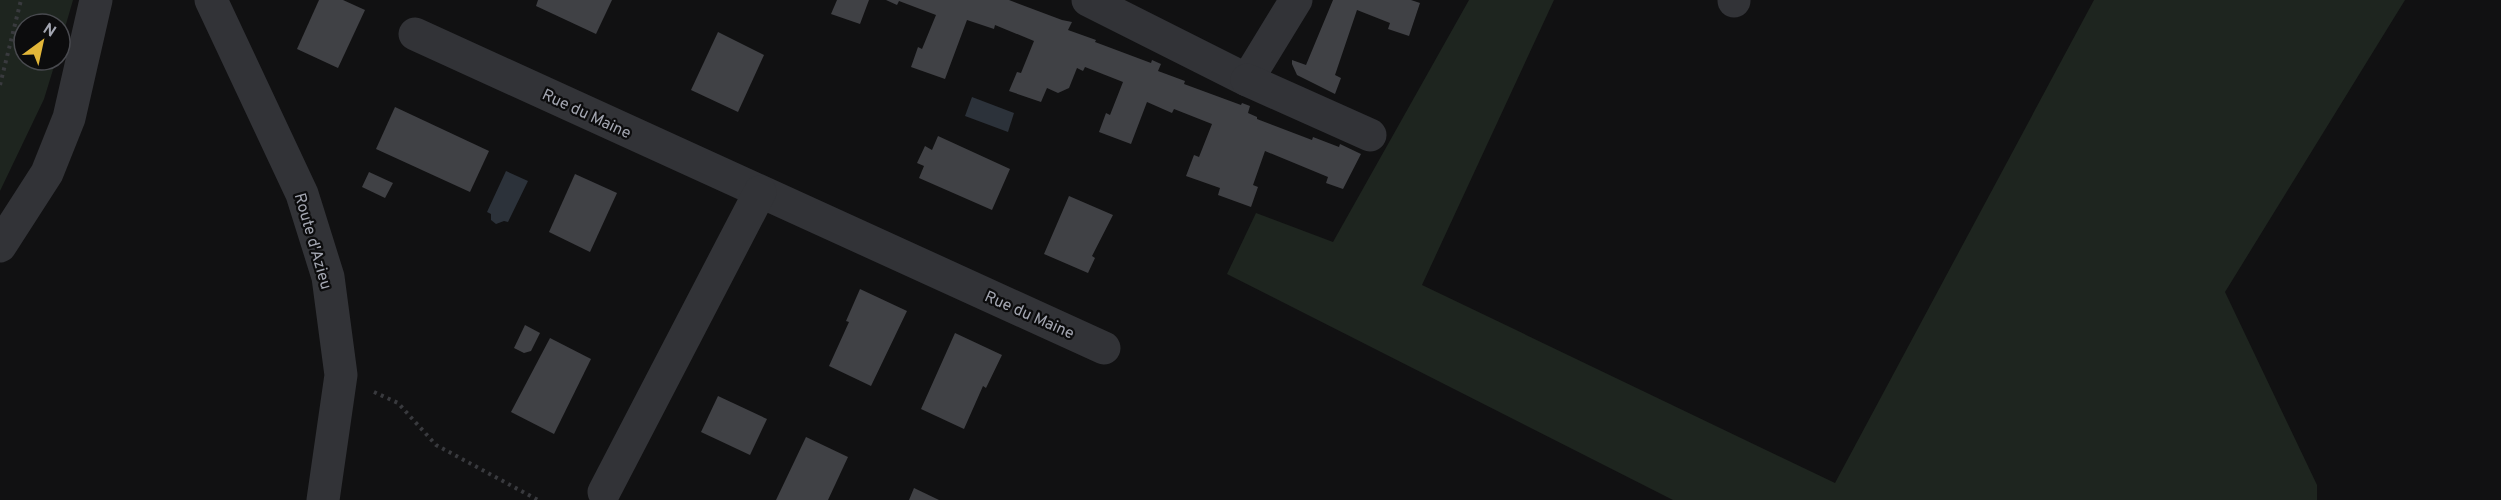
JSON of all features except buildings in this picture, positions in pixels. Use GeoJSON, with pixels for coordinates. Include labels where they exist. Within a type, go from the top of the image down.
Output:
{"type":"FeatureCollection","features":[{"type":"Feature","properties":{"kind":"street"},"geometry":{"type":"LineString","coordinates":[[0,246],[47,173],[69,118],[96,0]]}},
{"type":"Feature","properties":{"kind":"street","name":"Route d'Azieu"},"geometry":{"type":"LineString","coordinates":[[211,0],[302,194],[327,277],[341,375],[323,500]]}},
{"type":"Feature","properties":{"kind":"street"},"geometry":{"type":"LineString","coordinates":[[1088,0],[1247,80],[1370,135]]}},
{"type":"Feature","properties":{"kind":"street"},"geometry":{"type":"LineString","coordinates":[[1247,80],[1296,0]]}},
{"type":"Feature","properties":{"kind":"street","name":"Rue du Maine"},"geometry":{"type":"LineString","coordinates":[[415,34],[1104,348]]}},
{"type":"Feature","properties":{"kind":"street"},"geometry":{"type":"LineString","coordinates":[[608,497],[760,192]]}},
{"type":"Feature","properties":{"kind":"path"},"geometry":{"type":"LineString","coordinates":[[0,85],[21,0]]}},
{"type":"Feature","properties":{"kind":"path"},"geometry":{"type":"LineString","coordinates":[[341,375],[398,403],[436,445],[538,500]]}},
{"type":"Feature","properties":{"kind":"shaded area"},"geometry":{"type":"Polygon","coordinates":[[[0,0],[73,0],[70,12],[12,12],[12,72],[52,72],[44,99],[0,191],[0,0]]]}},
{"type":"Feature","properties":{"kind":"shaded area"},"geometry":{"type":"Polygon","coordinates":[[[1469,0],[1554,0],[1422,285],[1835,483],[2094,0],[2405,0],[2225,292],[2317,485],[2317,500],[1673,500],[1227,274],[1256,213],[1333,242],[1469,0]]]}},
{"type":"Feature","properties":{"kind":"shaded area"},"geometry":{"type":"Polygon","coordinates":[[[972,97],[1014,113],[1008,132],[965,116],[972,97]]]}},
{"type":"Feature","properties":{"kind":"shaded area"},"geometry":{"type":"Polygon","coordinates":[[[506,171],[528,181],[508,222],[496,224],[491,220],[491,214],[487,212],[506,171]]]}}]}
